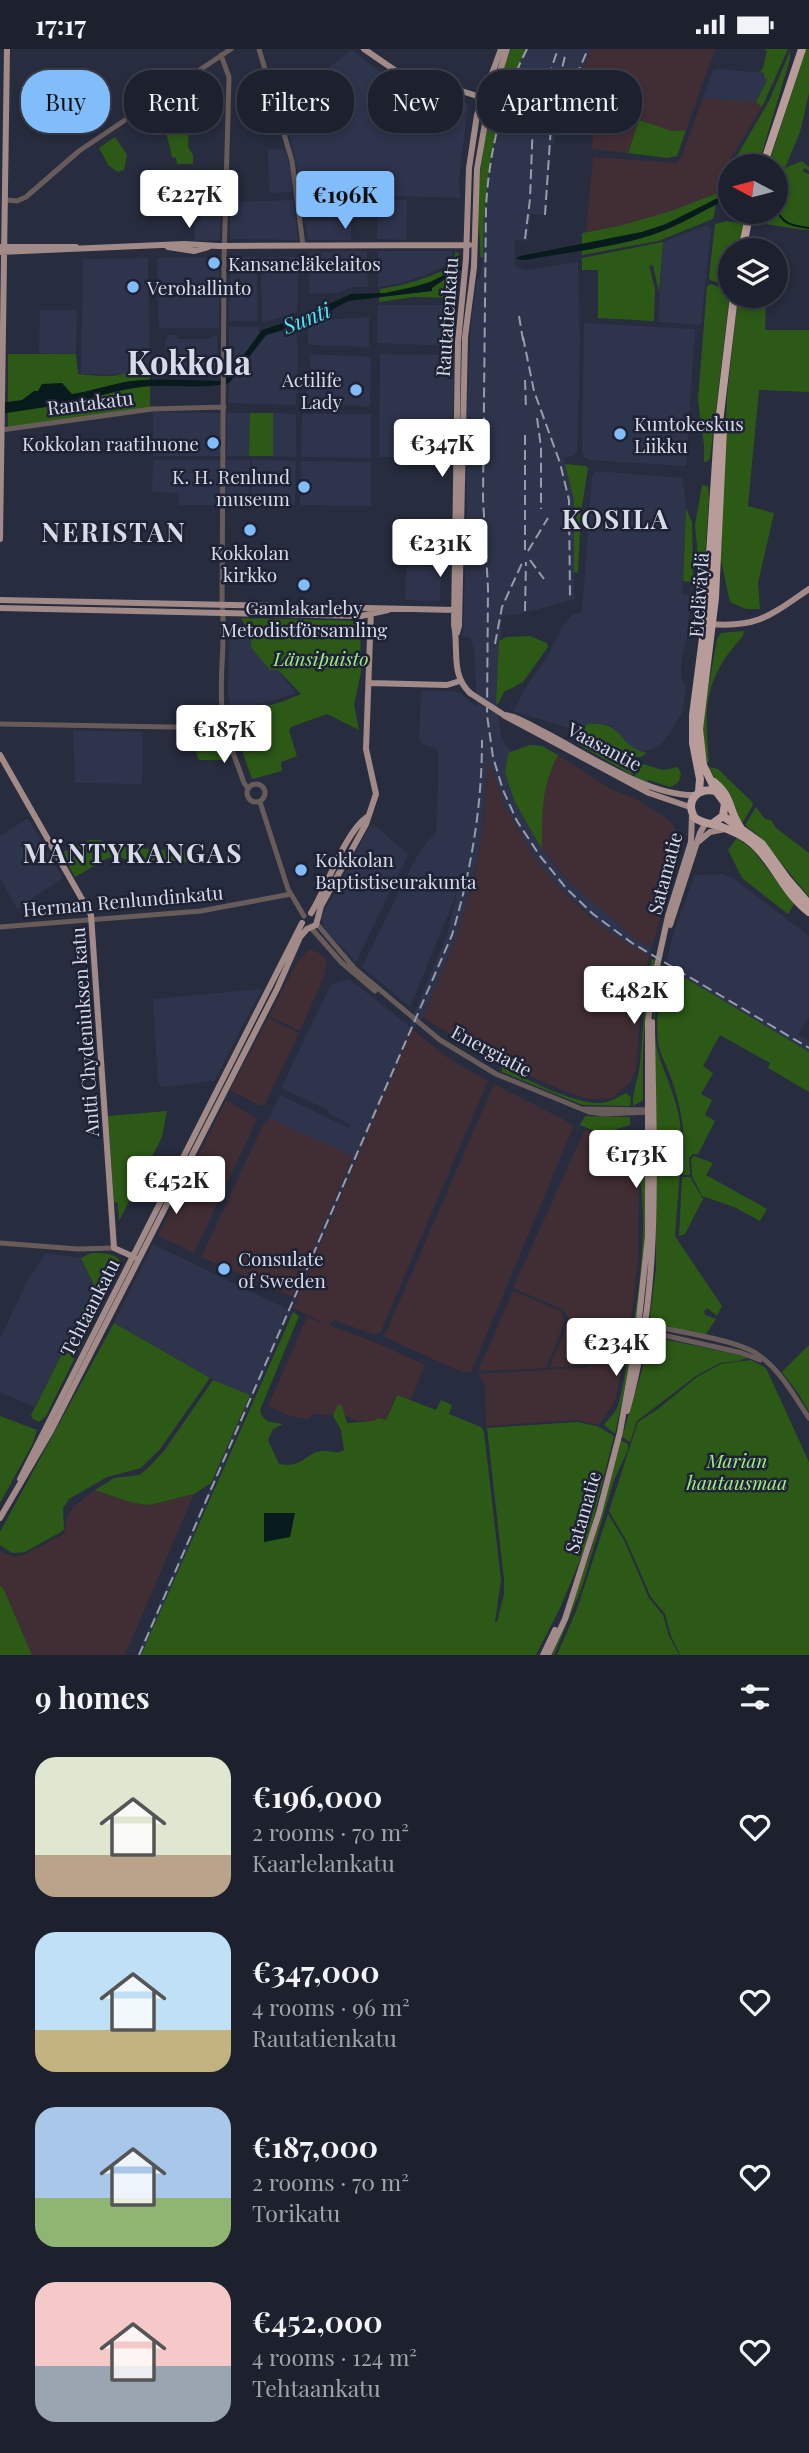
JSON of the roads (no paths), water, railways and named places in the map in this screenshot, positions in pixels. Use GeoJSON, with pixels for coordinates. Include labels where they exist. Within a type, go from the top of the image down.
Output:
{"type":"FeatureCollection","features":[{"type":"Feature","properties":{"kind":"highway"},"geometry":{"type":"LineString","coordinates":[[771,138],[797,49]]}},
{"type":"Feature","properties":{"kind":"highway"},"geometry":{"type":"LineString","coordinates":[[766,154],[802,49]]}},
{"type":"Feature","properties":{"kind":"highway","name":"Eteläväylä"},"geometry":{"type":"LineString","coordinates":[[716,791],[703,765],[699,729],[723,397],[733,308]]}},
{"type":"Feature","properties":{"kind":"highway","name":"Eteläväylä"},"geometry":{"type":"LineString","coordinates":[[697,793],[693,725],[708,624]]}},
{"type":"Feature","properties":{"kind":"highway"},"geometry":{"type":"LineString","coordinates":[[711,780],[727,793],[732,814],[740,828]]}},
{"type":"Feature","properties":{"kind":"highway"},"geometry":{"type":"LineString","coordinates":[[723,816],[725,803],[716,791],[706,789],[697,793],[691,811],[709,824],[727,829],[754,845],[783,885],[809,912]]}},
{"type":"Feature","properties":{"kind":"highway"},"geometry":{"type":"LineString","coordinates":[[709,824],[723,816]]}},
{"type":"Feature","properties":{"kind":"highway"},"geometry":{"type":"LineString","coordinates":[[723,816],[766,849],[809,904]]}},
{"type":"Feature","properties":{"kind":"main road"},"geometry":{"type":"LineString","coordinates":[[0,539],[7,49]]}},
{"type":"Feature","properties":{"kind":"main road"},"geometry":{"type":"LineString","coordinates":[[364,49],[396,71],[477,95]]}},
{"type":"Feature","properties":{"kind":"main road","name":"Rautatienkatu"},"geometry":{"type":"LineString","coordinates":[[495,70],[501,49]]}},
{"type":"Feature","properties":{"kind":"main road","name":"Rautatienkatu"},"geometry":{"type":"LineString","coordinates":[[499,70],[508,49]]}},
{"type":"Feature","properties":{"kind":"main road","name":"Rautatienkatu"},"geometry":{"type":"LineString","coordinates":[[460,681],[456,661],[456,610],[465,337],[481,133]]}},
{"type":"Feature","properties":{"kind":"main road"},"geometry":{"type":"LineString","coordinates":[[3,250],[71,250],[196,244],[471,244]]}},
{"type":"Feature","properties":{"kind":"main road"},"geometry":{"type":"LineString","coordinates":[[708,624],[734,626],[752,623],[809,589]]}},
{"type":"Feature","properties":{"kind":"main road"},"geometry":{"type":"LineString","coordinates":[[0,600],[361,616],[371,611],[456,610]]}},
{"type":"Feature","properties":{"kind":"main road"},"geometry":{"type":"LineString","coordinates":[[0,608],[222,608]]}},
{"type":"Feature","properties":{"kind":"main road","name":"Tehtaankatu"},"geometry":{"type":"LineString","coordinates":[[0,1518],[40,1451],[136,1258],[277,989],[334,866],[358,826],[367,817],[376,794],[366,756],[371,611]]}},
{"type":"Feature","properties":{"kind":"main road"},"geometry":{"type":"LineString","coordinates":[[369,683],[447,685],[460,681]]}},
{"type":"Feature","properties":{"kind":"main road","name":"Vaasantie"},"geometry":{"type":"LineString","coordinates":[[460,681],[470,693],[520,726],[649,793],[691,811]]}},
{"type":"Feature","properties":{"kind":"main road","name":"Vaasantie"},"geometry":{"type":"LineString","coordinates":[[504,715],[540,730],[647,786],[668,793],[697,793]]}},
{"type":"Feature","properties":{"kind":"main road","name":"Antti Chydeniuksen katu"},"geometry":{"type":"LineString","coordinates":[[0,755],[83,897],[92,920],[114,1248]]}},
{"type":"Feature","properties":{"kind":"main road","name":"Satamatie"},"geometry":{"type":"LineString","coordinates":[[546,1655],[570,1600],[596,1523],[643,1328],[648,1236],[648,1034],[651,996],[663,939],[691,842],[691,811]]}},
{"type":"Feature","properties":{"kind":"main road","name":"Satamatie"},"geometry":{"type":"LineString","coordinates":[[663,939],[697,844],[709,824]]}},
{"type":"Feature","properties":{"kind":"main road"},"geometry":{"type":"LineString","coordinates":[[697,844],[710,831],[727,829]]}},
{"type":"Feature","properties":{"kind":"main road"},"geometry":{"type":"LineString","coordinates":[[114,1248],[136,1258]]}},
{"type":"Feature","properties":{"kind":"street"},"geometry":{"type":"LineString","coordinates":[[6,200],[17,201],[26,197],[79,151],[230,49]]}},
{"type":"Feature","properties":{"kind":"street"},"geometry":{"type":"LineString","coordinates":[[259,49],[292,161],[303,246]]}},
{"type":"Feature","properties":{"kind":"street"},"geometry":{"type":"LineString","coordinates":[[221,55],[229,77],[221,701],[226,728],[248,788],[247,794],[249,799],[260,802],[265,795],[263,787],[256,784],[248,788]]}},
{"type":"Feature","properties":{"kind":"street","name":"Rantakatu"},"geometry":{"type":"LineString","coordinates":[[1,430],[152,409],[224,407]]}},
{"type":"Feature","properties":{"kind":"street"},"geometry":{"type":"LineString","coordinates":[[0,724],[226,728]]}},
{"type":"Feature","properties":{"kind":"street","name":"Energiatie"},"geometry":{"type":"LineString","coordinates":[[260,802],[290,894],[352,973],[440,1040],[488,1070],[583,1109],[604,1114],[650,1111]]}},
{"type":"Feature","properties":{"kind":"street","name":"Herman Renlundinkatu"},"geometry":{"type":"LineString","coordinates":[[0,927],[201,911],[290,894]]}},
{"type":"Feature","properties":{"kind":"street"},"geometry":{"type":"LineString","coordinates":[[0,1243],[78,1249],[114,1248]]}},
{"type":"Feature","properties":{"kind":"street"},"geometry":{"type":"LineString","coordinates":[[643,1328],[742,1353],[770,1365],[809,1418]]}},
{"type":"Feature","properties":{"kind":"waterway"},"geometry":{"type":"LineString","coordinates":[[788,223],[809,228]]}},
{"type":"Feature","properties":{"kind":"railway"},"geometry":{"type":"LineString","coordinates":[[527,49],[510,87],[498,126],[486,207],[483,498],[488,588],[487,715],[493,757],[503,790],[517,821],[566,888],[593,914],[632,943],[809,1048]]}},
{"type":"Feature","properties":{"kind":"railway"},"geometry":{"type":"LineString","coordinates":[[525,239],[530,199],[533,121],[558,49]]}},
{"type":"Feature","properties":{"kind":"railway"},"geometry":{"type":"LineString","coordinates":[[579,70],[588,49]]}},
{"type":"Feature","properties":{"kind":"railway"},"geometry":{"type":"LineString","coordinates":[[545,215],[552,111],[565,56]]}},
{"type":"Feature","properties":{"kind":"railway"},"geometry":{"type":"LineString","coordinates":[[519,316],[524,346]]}},
{"type":"Feature","properties":{"kind":"railway"},"geometry":{"type":"LineString","coordinates":[[523,337],[534,391],[560,463],[569,500],[570,597]]}},
{"type":"Feature","properties":{"kind":"railway"},"geometry":{"type":"LineString","coordinates":[[525,380],[526,408]]}},
{"type":"Feature","properties":{"kind":"railway"},"geometry":{"type":"LineString","coordinates":[[537,418],[541,447],[541,509]]}},
{"type":"Feature","properties":{"kind":"railway"},"geometry":{"type":"LineString","coordinates":[[525,432],[525,550]]}},
{"type":"Feature","properties":{"kind":"railway"},"geometry":{"type":"LineString","coordinates":[[528,551],[548,518]]}},
{"type":"Feature","properties":{"kind":"railway"},"geometry":{"type":"LineString","coordinates":[[530,560],[544,579]]}},
{"type":"Feature","properties":{"kind":"railway"},"geometry":{"type":"LineString","coordinates":[[495,644],[502,607],[523,561]]}},
{"type":"Feature","properties":{"kind":"railway"},"geometry":{"type":"LineString","coordinates":[[525,611],[526,562]]}},
{"type":"Feature","properties":{"kind":"railway"},"geometry":{"type":"LineString","coordinates":[[139,1655],[452,935],[474,839],[482,740]]}},
{"type":"Feature","properties":{"kind":"place","name":"Kansaneläkelaitos"},"geometry":{"type":"Point","coordinates":[214,263]}},
{"type":"Feature","properties":{"kind":"place","name":"Verohallinto"},"geometry":{"type":"Point","coordinates":[133,287]}},
{"type":"Feature","properties":{"kind":"place","name":"Actilife Lady"},"geometry":{"type":"Point","coordinates":[356,390]}},
{"type":"Feature","properties":{"kind":"place","name":"Kuntokeskus Liikku"},"geometry":{"type":"Point","coordinates":[620,434]}},
{"type":"Feature","properties":{"kind":"place","name":"Kokkolan raatihuone"},"geometry":{"type":"Point","coordinates":[213,443]}},
{"type":"Feature","properties":{"kind":"place","name":"K. H. Renlund museum"},"geometry":{"type":"Point","coordinates":[304,487]}},
{"type":"Feature","properties":{"kind":"place","name":"Kokkolan kirkko"},"geometry":{"type":"Point","coordinates":[250,530]}},
{"type":"Feature","properties":{"kind":"place","name":"Gamlakarleby Metodistförsamling"},"geometry":{"type":"Point","coordinates":[304,585]}},
{"type":"Feature","properties":{"kind":"place","name":"Kokkolan Baptistiseurakunta"},"geometry":{"type":"Point","coordinates":[301,870]}},
{"type":"Feature","properties":{"kind":"place","name":"Consulate of Sweden"},"geometry":{"type":"Point","coordinates":[224,1269]}},
{"type":"Feature","properties":{"kind":"district","name":"Kokkola"},"geometry":{"type":"Point","coordinates":[189,361]}},
{"type":"Feature","properties":{"kind":"district","name":"KOSILA"},"geometry":{"type":"Point","coordinates":[616,518]}},
{"type":"Feature","properties":{"kind":"district","name":"NERISTAN"},"geometry":{"type":"Point","coordinates":[114,531]}},
{"type":"Feature","properties":{"kind":"district","name":"MÄNTYKANGAS"},"geometry":{"type":"Point","coordinates":[133,852]}},
{"type":"Feature","properties":{"kind":"water label","name":"Sunti"},"geometry":{"type":"Point","coordinates":[306,317]}},
{"type":"Feature","properties":{"kind":"park label","name":"Länsipuisto"},"geometry":{"type":"Point","coordinates":[321,658]}},
{"type":"Feature","properties":{"kind":"park label","name":"Marian hautausmaa"},"geometry":{"type":"Point","coordinates":[737,1471]}}]}
